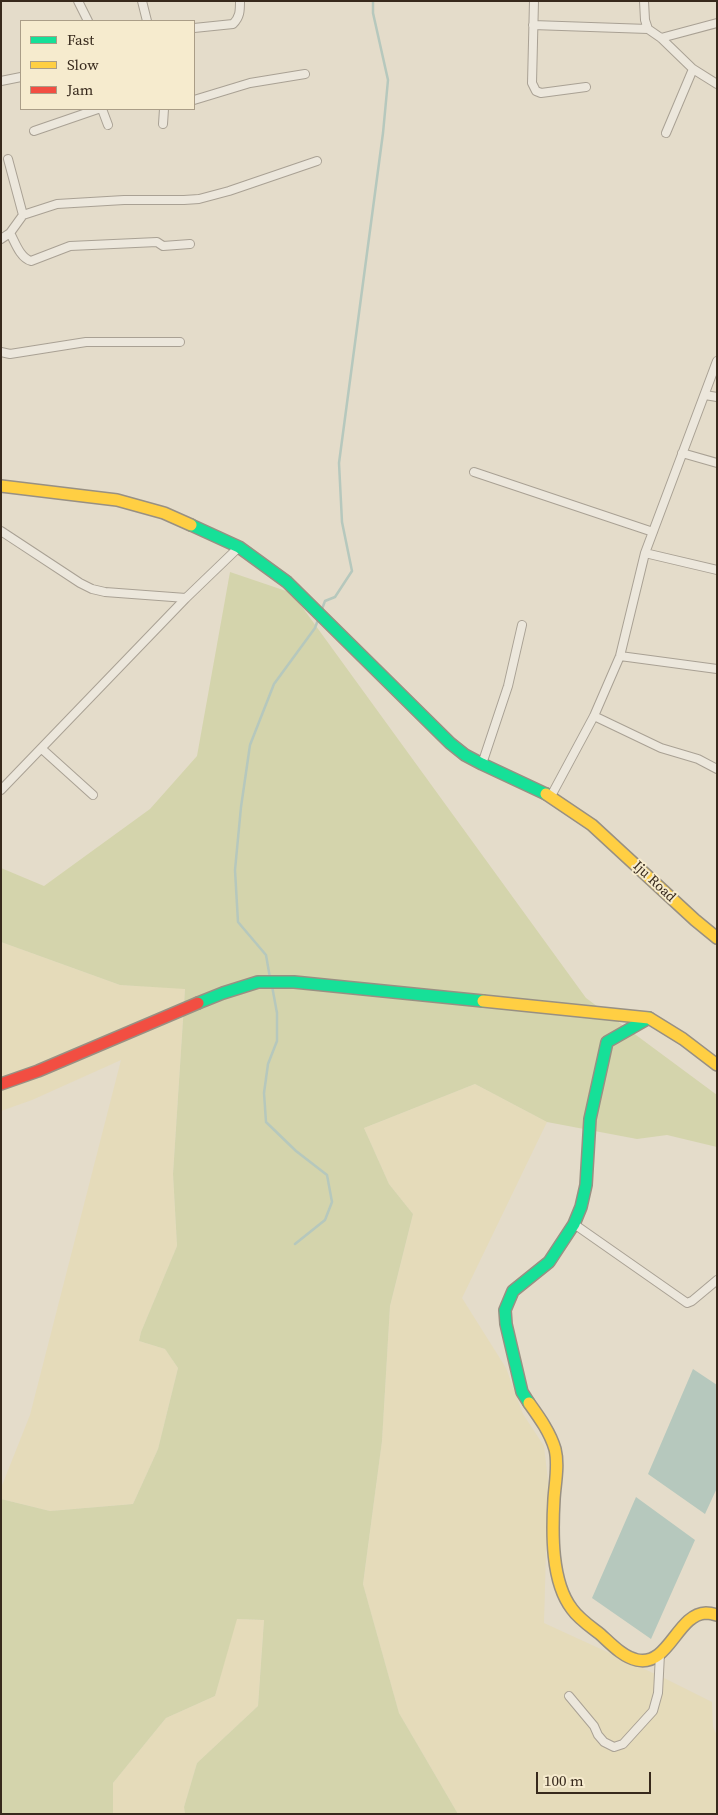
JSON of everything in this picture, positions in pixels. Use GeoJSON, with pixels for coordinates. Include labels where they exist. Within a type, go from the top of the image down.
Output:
{"type":"FeatureCollection","features":[{"type":"Feature","properties":{"kind":"street"},"geometry":{"type":"LineString","coordinates":[[78,1],[88,20]]}},
{"type":"Feature","properties":{"kind":"street"},"geometry":{"type":"LineString","coordinates":[[142,1],[147,20]]}},
{"type":"Feature","properties":{"kind":"street"},"geometry":{"type":"LineString","coordinates":[[195,28],[232,24],[240,12],[240,1]]}},
{"type":"Feature","properties":{"kind":"street"},"geometry":{"type":"LineString","coordinates":[[534,1],[532,83],[534,88],[541,93],[586,87]]}},
{"type":"Feature","properties":{"kind":"street"},"geometry":{"type":"LineString","coordinates":[[644,1],[644,15],[648,28],[693,69],[717,84]]}},
{"type":"Feature","properties":{"kind":"street"},"geometry":{"type":"LineString","coordinates":[[661,38],[717,23]]}},
{"type":"Feature","properties":{"kind":"street"},"geometry":{"type":"LineString","coordinates":[[533,25],[648,28]]}},
{"type":"Feature","properties":{"kind":"street"},"geometry":{"type":"LineString","coordinates":[[666,133],[693,69]]}},
{"type":"Feature","properties":{"kind":"street"},"geometry":{"type":"LineString","coordinates":[[195,100],[250,83],[305,74]]}},
{"type":"Feature","properties":{"kind":"street"},"geometry":{"type":"LineString","coordinates":[[1,81],[20,77]]}},
{"type":"Feature","properties":{"kind":"street"},"geometry":{"type":"LineString","coordinates":[[34,131],[95,110]]}},
{"type":"Feature","properties":{"kind":"street"},"geometry":{"type":"LineString","coordinates":[[102,110],[108,125]]}},
{"type":"Feature","properties":{"kind":"street"},"geometry":{"type":"LineString","coordinates":[[163,124],[165,110]]}},
{"type":"Feature","properties":{"kind":"street"},"geometry":{"type":"LineString","coordinates":[[8,159],[23,215]]}},
{"type":"Feature","properties":{"kind":"street"},"geometry":{"type":"LineString","coordinates":[[1,239],[10,233],[23,215],[57,204],[124,200],[199,199],[229,191],[317,161]]}},
{"type":"Feature","properties":{"kind":"street"},"geometry":{"type":"LineString","coordinates":[[10,233],[22,255],[26,259],[31,260],[70,246],[157,242],[163,246],[190,244]]}},
{"type":"Feature","properties":{"kind":"street"},"geometry":{"type":"LineString","coordinates":[[1,352],[10,354],[86,342],[180,342]]}},
{"type":"Feature","properties":{"kind":"street"},"geometry":{"type":"LineString","coordinates":[[551,796],[594,716],[620,656],[645,553],[717,361]]}},
{"type":"Feature","properties":{"kind":"street"},"geometry":{"type":"LineString","coordinates":[[704,395],[717,397]]}},
{"type":"Feature","properties":{"kind":"street"},"geometry":{"type":"LineString","coordinates":[[682,453],[717,463]]}},
{"type":"Feature","properties":{"kind":"street"},"geometry":{"type":"LineString","coordinates":[[474,472],[653,532]]}},
{"type":"Feature","properties":{"kind":"street","name":"Iju Road"},"geometry":{"type":"LineString","coordinates":[[1,486],[117,500],[164,513],[240,547],[287,582],[308,601],[450,743],[465,755],[482,764],[551,796],[592,825],[717,938]]}},
{"type":"Feature","properties":{"kind":"street"},"geometry":{"type":"LineString","coordinates":[[1,531],[80,584],[92,589],[105,592],[186,598]]}},
{"type":"Feature","properties":{"kind":"street"},"geometry":{"type":"LineString","coordinates":[[2,789],[186,598],[240,547]]}},
{"type":"Feature","properties":{"kind":"street"},"geometry":{"type":"LineString","coordinates":[[645,553],[717,570]]}},
{"type":"Feature","properties":{"kind":"street"},"geometry":{"type":"LineString","coordinates":[[482,764],[508,686],[522,626]]}},
{"type":"Feature","properties":{"kind":"street"},"geometry":{"type":"LineString","coordinates":[[620,656],[717,669]]}},
{"type":"Feature","properties":{"kind":"street"},"geometry":{"type":"LineString","coordinates":[[594,716],[660,748],[698,759],[717,769]]}},
{"type":"Feature","properties":{"kind":"street"},"geometry":{"type":"LineString","coordinates":[[42,748],[93,795]]}},
{"type":"Feature","properties":{"kind":"street"},"geometry":{"type":"LineString","coordinates":[[1,1084],[38,1071],[223,993],[258,982],[294,982],[648,1018],[683,1039],[717,1065]]}},
{"type":"Feature","properties":{"kind":"street"},"geometry":{"type":"LineString","coordinates":[[648,1018],[607,1042],[590,1118],[586,1185],[581,1208],[574,1224],[549,1262],[513,1291],[505,1310],[506,1324],[522,1392],[543,1422],[555,1449],[557,1462],[552,1526],[554,1558],[562,1594],[574,1610],[627,1657],[639,1661],[652,1660],[660,1654],[679,1631],[695,1616],[705,1613],[717,1615]]}},
{"type":"Feature","properties":{"kind":"street"},"geometry":{"type":"LineString","coordinates":[[574,1224],[687,1303],[717,1280]]}},
{"type":"Feature","properties":{"kind":"street"},"geometry":{"type":"LineString","coordinates":[[569,1696],[594,1726],[604,1742],[614,1747],[623,1744],[653,1711],[658,1693],[660,1654]]}},
{"type":"Feature","properties":{"kind":"shaded area"},"geometry":{"type":"Polygon","coordinates":[[[1,942],[120,985],[185,988],[173,1174],[177,1246],[139,1341],[165,1349],[178,1368],[158,1449],[133,1504],[50,1511],[1,1499],[1,1488],[30,1415],[121,1060],[32,1100],[1,1111],[1,942]]]}},
{"type":"Feature","properties":{"kind":"shaded area"},"geometry":{"type":"Polygon","coordinates":[[[475,1084],[547,1122],[462,1298],[506,1368],[523,1414],[544,1446],[548,1480],[544,1623],[712,1702],[713,1727],[717,1736],[717,1814],[458,1814],[399,1713],[363,1584],[382,1441],[390,1306],[413,1214],[389,1184],[364,1128],[475,1084]]]}},
{"type":"Feature","properties":{"kind":"shaded area"},"geometry":{"type":"Polygon","coordinates":[[[693,1369],[717,1385],[717,1488],[705,1514],[648,1474],[693,1369]]]}},
{"type":"Feature","properties":{"kind":"shaded area"},"geometry":{"type":"Polygon","coordinates":[[[636,1497],[695,1540],[651,1639],[592,1598],[636,1497]]]}},
{"type":"Feature","properties":{"kind":"shaded area"},"geometry":{"type":"Polygon","coordinates":[[[236,1619],[264,1620],[258,1706],[197,1763],[184,1807],[185,1814],[113,1814],[113,1783],[166,1718],[215,1696],[236,1619]]]}},
{"type":"Feature","properties":{"kind":"green space"},"geometry":{"type":"Polygon","coordinates":[[[230,572],[292,593],[586,998],[717,1095],[717,1147],[667,1135],[637,1139],[547,1122],[475,1084],[364,1128],[389,1184],[413,1214],[390,1306],[382,1441],[363,1584],[399,1713],[458,1814],[185,1814],[184,1807],[197,1763],[258,1706],[264,1620],[237,1619],[215,1696],[166,1718],[113,1783],[113,1814],[1,1814],[1,1499],[50,1511],[133,1504],[158,1449],[178,1368],[165,1349],[139,1341],[177,1246],[173,1174],[185,989],[120,985],[1,942],[1,868],[44,886],[150,809],[197,756],[230,572]]]}},
{"type":"Feature","properties":{"kind":"waterway"},"geometry":{"type":"LineString","coordinates":[[322,609],[325,601],[335,597],[352,571],[342,522],[339,463],[383,133],[388,80],[373,13],[373,1]]}},
{"type":"Feature","properties":{"kind":"waterway"},"geometry":{"type":"LineString","coordinates":[[270,978],[266,955],[238,922],[235,870],[241,807],[250,745],[274,684],[315,628],[319,617]]}},
{"type":"Feature","properties":{"kind":"waterway"},"geometry":{"type":"LineString","coordinates":[[272,986],[277,1013],[277,1041],[268,1064],[264,1093],[266,1122],[296,1151],[327,1175],[332,1202],[325,1220],[295,1244]]}},
{"type":"Feature","properties":{"kind":"traffic: fast"},"geometry":{"type":"LineString","coordinates":[[191,525],[239,547],[287,582],[450,743],[465,755],[546,794]]}},
{"type":"Feature","properties":{"kind":"traffic: fast"},"geometry":{"type":"LineString","coordinates":[[198,1003],[258,982],[294,982],[483,1001]]}},
{"type":"Feature","properties":{"kind":"traffic: fast"},"geometry":{"type":"LineString","coordinates":[[529,1403],[522,1392],[506,1324],[505,1310],[513,1291],[549,1262],[574,1224],[581,1207],[586,1185],[590,1119],[607,1042],[649,1018]]}},
{"type":"Feature","properties":{"kind":"traffic: slow"},"geometry":{"type":"LineString","coordinates":[[1,486],[117,500],[164,513],[191,525]]}},
{"type":"Feature","properties":{"kind":"traffic: slow"},"geometry":{"type":"LineString","coordinates":[[546,794],[592,825],[717,938]]}},
{"type":"Feature","properties":{"kind":"traffic: slow"},"geometry":{"type":"LineString","coordinates":[[483,1001],[649,1018],[683,1039],[717,1065]]}},
{"type":"Feature","properties":{"kind":"traffic: slow"},"geometry":{"type":"LineString","coordinates":[[529,1403],[547,1431],[555,1449],[557,1468],[553,1512],[554,1556],[560,1585],[565,1598],[575,1613],[617,1650],[637,1660],[648,1660],[657,1656],[687,1622],[696,1616],[706,1613],[717,1615]]}},
{"type":"Feature","properties":{"kind":"traffic: jam"},"geometry":{"type":"LineString","coordinates":[[1,1084],[38,1071],[198,1003]]}}]}
